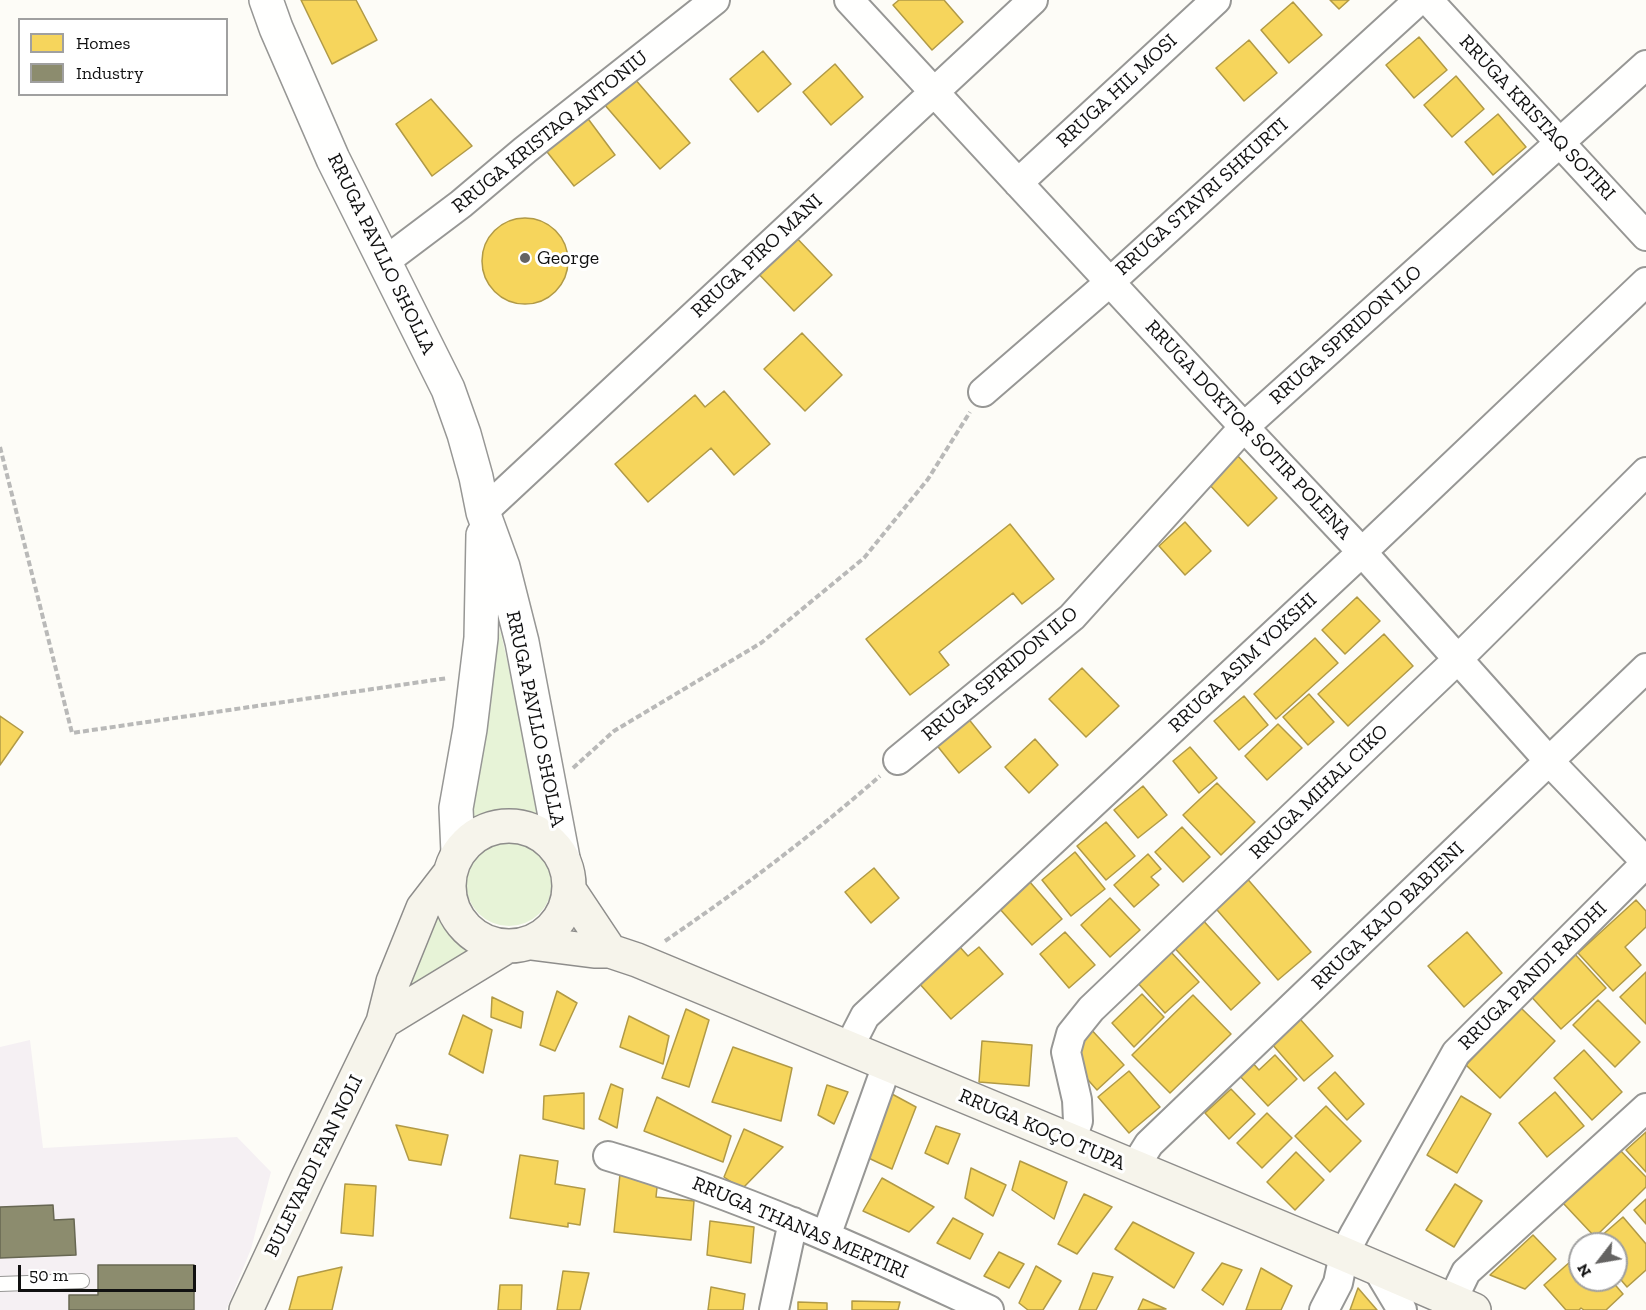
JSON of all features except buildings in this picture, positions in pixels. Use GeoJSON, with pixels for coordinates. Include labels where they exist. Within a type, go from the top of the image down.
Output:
{"type":"FeatureCollection","features":[{"type":"Feature","properties":{"kind":"main road"},"geometry":{"type":"LineString","coordinates":[[383,1022],[518,945],[550,931],[564,913],[570,891],[569,874],[563,858],[547,838],[525,827],[500,826],[476,835],[454,863],[450,899],[461,923],[481,940],[518,945]]}},
{"type":"Feature","properties":{"kind":"main road","name":"BULEVARDI FAN NOLI"},"geometry":{"type":"LineString","coordinates":[[246,1310],[383,1022],[393,982],[423,908],[454,863]]}},
{"type":"Feature","properties":{"kind":"main road"},"geometry":{"type":"LineString","coordinates":[[570,891],[623,955]]}},
{"type":"Feature","properties":{"kind":"main road","name":"RRUGA KOÇO TUPA"},"geometry":{"type":"LineString","coordinates":[[518,945],[623,955],[1463,1305]]}},
{"type":"Feature","properties":{"kind":"street","name":"RRUGA PAVLLO SHOLLA"},"geometry":{"type":"LineString","coordinates":[[266,0],[333,159],[448,389],[464,434],[483,512],[503,567],[522,642],[563,858]]}},
{"type":"Feature","properties":{"kind":"street","name":"RRUGA KRISTAQ ANTONIU"},"geometry":{"type":"LineString","coordinates":[[384,262],[461,204],[525,150],[715,0]]}},
{"type":"Feature","properties":{"kind":"street","name":"RRUGA DOKTOR SOTIR POLENA"},"geometry":{"type":"LineString","coordinates":[[849,0],[1244,428],[1362,552],[1549,761],[1646,862]]}},
{"type":"Feature","properties":{"kind":"street","name":"RRUGA PIRO MANI"},"geometry":{"type":"LineString","coordinates":[[483,512],[1033,0]]}},
{"type":"Feature","properties":{"kind":"street","name":"RRUGA HIL MOSI"},"geometry":{"type":"LineString","coordinates":[[1018,183],[1216,0]]}},
{"type":"Feature","properties":{"kind":"street","name":"RRUGA STAVRI SHKURTI"},"geometry":{"type":"LineString","coordinates":[[983,392],[1110,282],[1419,0]]}},
{"type":"Feature","properties":{"kind":"street","name":"RRUGA KRISTAQ SOTIRI"},"geometry":{"type":"LineString","coordinates":[[1428,0],[1646,236]]}},
{"type":"Feature","properties":{"kind":"street","name":"RRUGA SPIRIDON ILO"},"geometry":{"type":"LineString","coordinates":[[898,760],[1072,617],[1244,428],[1646,65]]}},
{"type":"Feature","properties":{"kind":"street","name":"RRUGA ASIM VOKSHI"},"geometry":{"type":"LineString","coordinates":[[848,1048],[865,1016],[1362,552],[1646,282]]}},
{"type":"Feature","properties":{"kind":"street","name":"RRUGA MIHAL CIKO"},"geometry":{"type":"LineString","coordinates":[[1071,1142],[1078,1120],[1077,1100],[1066,1052],[1071,1034],[1081,1021],[1099,1001],[1458,659],[1646,472]]}},
{"type":"Feature","properties":{"kind":"street","name":"RRUGA PAVLLO SHOLLA"},"geometry":{"type":"LineString","coordinates":[[454,863],[456,808],[470,729],[482,638],[483,512]]}},
{"type":"Feature","properties":{"kind":"street","name":"RRUGA KAJO BABJENI"},"geometry":{"type":"LineString","coordinates":[[1134,1168],[1149,1144],[1646,668]]}},
{"type":"Feature","properties":{"kind":"street","name":"RRUGA PANDI RAIDHI"},"geometry":{"type":"LineString","coordinates":[[1324,1310],[1338,1283],[1344,1254],[1456,1053],[1646,862]]}},
{"type":"Feature","properties":{"kind":"street"},"geometry":{"type":"LineString","coordinates":[[826,1236],[887,1065]]}},
{"type":"Feature","properties":{"kind":"street"},"geometry":{"type":"LineString","coordinates":[[1463,1305],[1466,1272],[1646,1108]]}},
{"type":"Feature","properties":{"kind":"street","name":"RRUGA THANAS MERTIRI"},"geometry":{"type":"LineString","coordinates":[[608,1156],[672,1175],[793,1222],[989,1310]]}},
{"type":"Feature","properties":{"kind":"street"},"geometry":{"type":"LineString","coordinates":[[774,1310],[793,1222]]}},
{"type":"Feature","properties":{"kind":"street"},"geometry":{"type":"LineString","coordinates":[[1378,1270],[1402,1310]]}},
{"type":"Feature","properties":{"kind":"lane"},"geometry":{"type":"LineString","coordinates":[[0,1284],[82,1281]]}},
{"type":"Feature","properties":{"kind":"path"},"geometry":{"type":"LineString","coordinates":[[550,789],[614,731],[761,643],[864,558],[928,479],[983,392]]}},
{"type":"Feature","properties":{"kind":"path"},"geometry":{"type":"LineString","coordinates":[[0,447],[72,733],[477,674]]}},
{"type":"Feature","properties":{"kind":"path"},"geometry":{"type":"LineString","coordinates":[[623,955],[749,883],[824,825],[898,760]]}},
{"type":"Feature","properties":{"kind":"shaded area"},"geometry":{"type":"Polygon","coordinates":[[[30,1040],[43,1148],[237,1137],[271,1172],[251,1249],[226,1310],[0,1310],[0,1047],[30,1040]]]}},
{"type":"Feature","properties":{"kind":"green space"},"geometry":{"type":"Polygon","coordinates":[[[500,629],[542,815],[522,810],[505,810],[471,827],[500,629]]]}},
{"type":"Feature","properties":{"kind":"green space"},"geometry":{"type":"Polygon","coordinates":[[[509,840],[533,847],[545,859],[552,883],[545,907],[533,919],[509,926],[485,919],[473,907],[466,883],[473,859],[485,847],[509,840]]]}},
{"type":"Feature","properties":{"kind":"green space"},"geometry":{"type":"Polygon","coordinates":[[[440,913],[459,937],[479,948],[403,996],[440,913]]]}},
{"type":"Feature","properties":{"kind":"place","name":"George"},"geometry":{"type":"Point","coordinates":[525,258]}}]}
